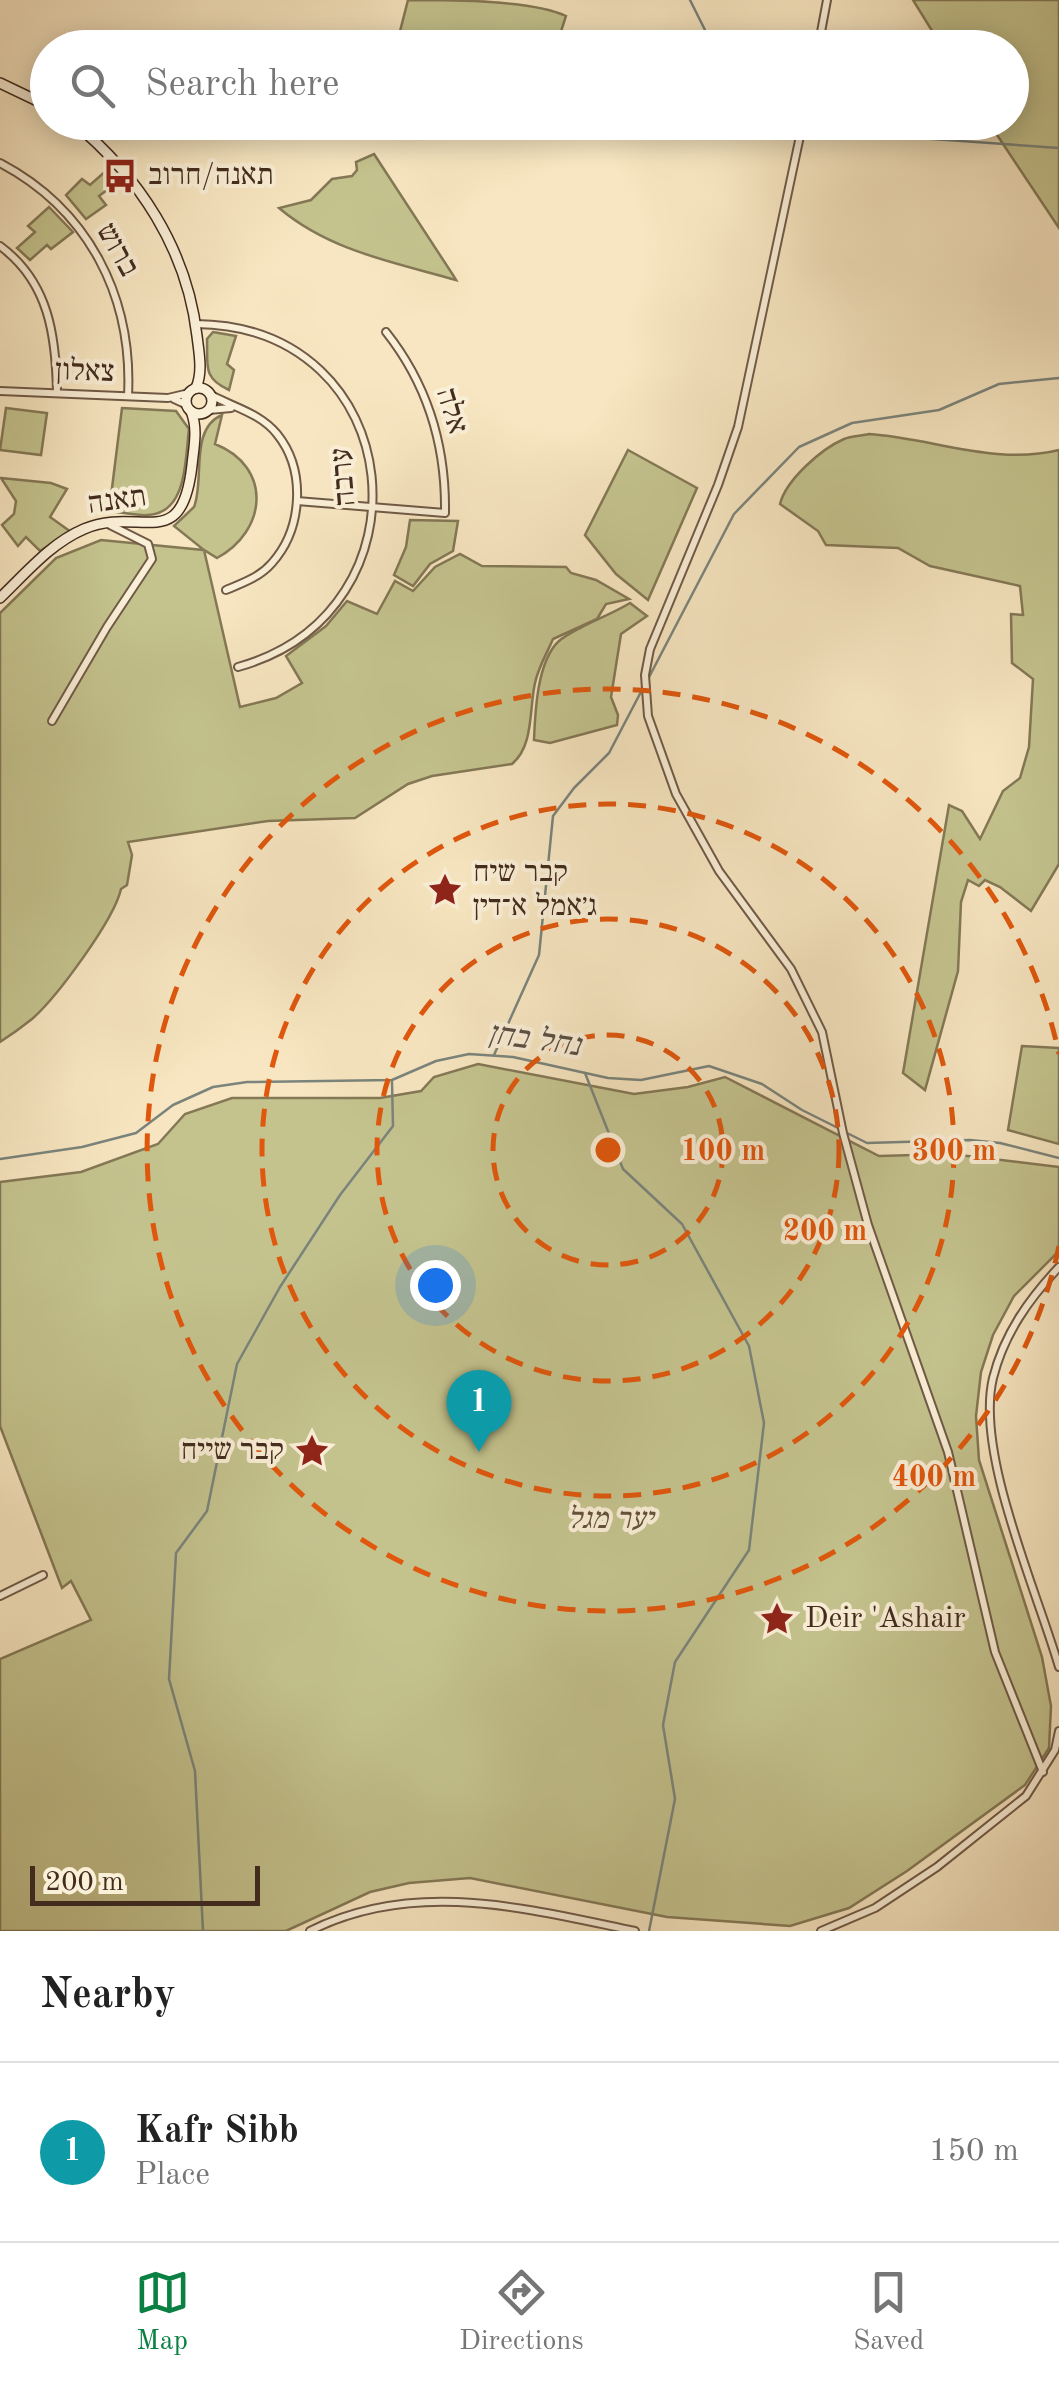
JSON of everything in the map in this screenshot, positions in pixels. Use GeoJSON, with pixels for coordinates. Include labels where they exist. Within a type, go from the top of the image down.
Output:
{"type":"FeatureCollection","features":[{"type":"Feature","properties":{"kind":"street"},"geometry":{"type":"LineString","coordinates":[[821,30],[827,0]]}},
{"type":"Feature","properties":{"kind":"street"},"geometry":{"type":"LineString","coordinates":[[0,83],[30,97]]}},
{"type":"Feature","properties":{"kind":"street"},"geometry":{"type":"LineString","coordinates":[[92,140],[120,166],[153,210],[184,275],[196,324],[200,374],[200,392],[189,408],[237,408]]}},
{"type":"Feature","properties":{"kind":"street"},"geometry":{"type":"LineString","coordinates":[[799,140],[738,427],[650,649],[645,676],[648,716],[676,794],[697,835],[790,970],[822,1032],[868,1225],[948,1452],[995,1652],[1043,1772]]}},
{"type":"Feature","properties":{"kind":"street","name":"ברוש"},"geometry":{"type":"LineString","coordinates":[[0,162],[61,206],[84,232],[104,266],[124,325],[128,396]]}},
{"type":"Feature","properties":{"kind":"street"},"geometry":{"type":"LineString","coordinates":[[0,246],[22,266],[42,296],[54,342],[57,393]]}},
{"type":"Feature","properties":{"kind":"street","name":"ערבה"},"geometry":{"type":"LineString","coordinates":[[196,324],[226,325],[280,340],[311,360],[348,403],[363,431],[369,458],[373,507],[359,563],[327,614],[288,647],[238,667]]}},
{"type":"Feature","properties":{"kind":"street","name":"אלה"},"geometry":{"type":"LineString","coordinates":[[373,507],[446,513],[443,466],[428,404],[410,365],[386,332]]}},
{"type":"Feature","properties":{"kind":"street","name":"צאלון"},"geometry":{"type":"LineString","coordinates":[[0,391],[168,398],[200,392]]}},
{"type":"Feature","properties":{"kind":"street"},"geometry":{"type":"LineString","coordinates":[[200,392],[266,423],[284,444],[296,471],[297,501],[287,539],[274,562],[254,578],[226,590]]}},
{"type":"Feature","properties":{"kind":"street"},"geometry":{"type":"LineString","coordinates":[[200,392],[212,403],[207,411]]}},
{"type":"Feature","properties":{"kind":"street","name":"צאלון"},"geometry":{"type":"LineString","coordinates":[[168,398],[189,408]]}},
{"type":"Feature","properties":{"kind":"street","name":"תאנה"},"geometry":{"type":"LineString","coordinates":[[0,598],[62,541],[80,530],[104,522],[156,522],[180,510],[189,492],[196,429],[189,408]]}},
{"type":"Feature","properties":{"kind":"street","name":"תאנה"},"geometry":{"type":"LineString","coordinates":[[196,429],[207,411]]}},
{"type":"Feature","properties":{"kind":"street"},"geometry":{"type":"LineString","coordinates":[[297,501],[373,507]]}},
{"type":"Feature","properties":{"kind":"street"},"geometry":{"type":"LineString","coordinates":[[52,721],[106,627],[152,559],[148,544],[104,522]]}},
{"type":"Feature","properties":{"kind":"street"},"geometry":{"type":"LineString","coordinates":[[1059,1266],[1014,1325],[993,1379],[990,1407],[993,1447],[1004,1498],[1059,1667]]}},
{"type":"Feature","properties":{"kind":"street"},"geometry":{"type":"LineString","coordinates":[[0,1596],[43,1574]]}},
{"type":"Feature","properties":{"kind":"street"},"geometry":{"type":"LineString","coordinates":[[822,1931],[875,1908],[937,1867],[1026,1796],[1055,1750],[1059,1731]]}},
{"type":"Feature","properties":{"kind":"street"},"geometry":{"type":"LineString","coordinates":[[310,1931],[382,1908],[446,1901],[527,1907],[635,1931]]}},
{"type":"Feature","properties":{"kind":"green space"},"geometry":{"type":"Polygon","coordinates":[[[408,0],[513,4],[566,16],[561,30],[400,30],[408,0]]]}},
{"type":"Feature","properties":{"kind":"green space"},"geometry":{"type":"Polygon","coordinates":[[[913,0],[1059,0],[1059,228],[1000,140],[1029,140],[1029,30],[932,30],[913,0]]]}},
{"type":"Feature","properties":{"kind":"green space"},"geometry":{"type":"Polygon","coordinates":[[[374,154],[456,280],[341,245],[279,208],[311,200],[332,179],[352,176],[357,170],[356,162],[374,154]]]}},
{"type":"Feature","properties":{"kind":"green space"},"geometry":{"type":"Polygon","coordinates":[[[108,169],[118,182],[99,196],[106,205],[86,219],[66,195],[82,179],[90,185],[108,169]]]}},
{"type":"Feature","properties":{"kind":"green space"},"geometry":{"type":"Polygon","coordinates":[[[49,207],[73,232],[51,249],[47,245],[30,260],[17,248],[35,232],[28,226],[49,207]]]}},
{"type":"Feature","properties":{"kind":"green space"},"geometry":{"type":"Polygon","coordinates":[[[213,332],[236,336],[227,364],[234,370],[229,390],[214,381],[208,370],[207,339],[213,332]]]}},
{"type":"Feature","properties":{"kind":"green space"},"geometry":{"type":"Polygon","coordinates":[[[6,408],[47,413],[41,455],[0,450],[6,408]]]}},
{"type":"Feature","properties":{"kind":"green space"},"geometry":{"type":"Polygon","coordinates":[[[122,408],[176,411],[189,429],[182,482],[171,505],[161,512],[116,512],[110,504],[122,408]]]}},
{"type":"Feature","properties":{"kind":"green space"},"geometry":{"type":"Polygon","coordinates":[[[222,415],[215,444],[234,454],[247,468],[254,483],[254,516],[234,546],[217,558],[174,526],[194,507],[205,431],[222,415]]]}},
{"type":"Feature","properties":{"kind":"green space"},"geometry":{"type":"Polygon","coordinates":[[[869,434],[988,453],[1012,455],[1059,450],[1059,864],[1031,911],[1000,887],[985,880],[979,886],[968,880],[961,902],[958,971],[925,1090],[903,1073],[949,805],[962,811],[980,839],[1003,791],[1020,778],[1029,747],[1033,679],[1012,663],[1011,614],[1023,615],[1020,586],[930,566],[898,548],[826,545],[818,531],[780,504],[789,485],[815,458],[844,439],[869,434]]]}},
{"type":"Feature","properties":{"kind":"green space"},"geometry":{"type":"Polygon","coordinates":[[[628,450],[697,488],[648,600],[616,574],[585,535],[628,450]]]}},
{"type":"Feature","properties":{"kind":"green space"},"geometry":{"type":"Polygon","coordinates":[[[1,478],[51,483],[67,489],[50,517],[71,532],[40,551],[26,537],[18,546],[2,525],[14,514],[16,501],[1,478]]]}},
{"type":"Feature","properties":{"kind":"green space"},"geometry":{"type":"Polygon","coordinates":[[[410,520],[458,521],[453,551],[430,564],[413,586],[394,575],[406,547],[410,520]]]}},
{"type":"Feature","properties":{"kind":"green space"},"geometry":{"type":"Polygon","coordinates":[[[101,540],[204,550],[240,707],[276,698],[302,683],[286,656],[326,626],[347,601],[377,614],[395,581],[413,591],[435,567],[460,554],[482,566],[566,567],[571,573],[596,580],[629,599],[606,604],[597,619],[553,639],[536,677],[524,747],[512,764],[432,776],[408,784],[355,818],[268,821],[128,842],[132,855],[127,885],[121,889],[96,938],[43,1008],[0,1042],[0,613],[56,558],[101,540]]]}},
{"type":"Feature","properties":{"kind":"green space"},"geometry":{"type":"Polygon","coordinates":[[[630,603],[647,616],[621,634],[611,697],[618,715],[617,725],[550,743],[534,740],[539,688],[552,650],[566,636],[630,603]]]}},
{"type":"Feature","properties":{"kind":"green space"},"geometry":{"type":"Polygon","coordinates":[[[1022,1046],[1059,1048],[1059,1144],[1008,1130],[1022,1046]]]}},
{"type":"Feature","properties":{"kind":"green space","name":"יער מגל"},"geometry":{"type":"Polygon","coordinates":[[[478,1064],[634,1094],[688,1087],[725,1077],[879,1156],[951,1154],[1059,1167],[1059,1251],[1014,1296],[993,1335],[981,1372],[976,1416],[979,1460],[1042,1657],[1051,1706],[1049,1748],[1025,1785],[907,1871],[849,1908],[790,1926],[667,1917],[470,1878],[409,1883],[370,1892],[286,1931],[0,1931],[0,1659],[91,1620],[71,1581],[62,1588],[0,1426],[0,1182],[81,1172],[158,1144],[185,1114],[232,1098],[380,1098],[421,1091],[434,1077],[478,1064]]]}},
{"type":"Feature","properties":{"kind":"waterway"},"geometry":{"type":"LineString","coordinates":[[690,0],[705,30]]}},
{"type":"Feature","properties":{"kind":"waterway"},"geometry":{"type":"LineString","coordinates":[[946,140],[1059,148]]}},
{"type":"Feature","properties":{"kind":"waterway"},"geometry":{"type":"LineString","coordinates":[[647,681],[734,514],[799,447],[852,423],[939,410],[999,384],[1059,378]]}},
{"type":"Feature","properties":{"kind":"waterway"},"geometry":{"type":"LineString","coordinates":[[494,1055],[539,955],[553,816],[609,753],[643,688]]}},
{"type":"Feature","properties":{"kind":"waterway","name":"נחל בחן"},"geometry":{"type":"LineString","coordinates":[[0,1159],[82,1147],[136,1133],[173,1105],[213,1087],[247,1082],[392,1080],[436,1061],[469,1054],[513,1057],[608,1078],[641,1080],[709,1066],[762,1084],[838,1128]]}},
{"type":"Feature","properties":{"kind":"waterway"},"geometry":{"type":"LineString","coordinates":[[585,1073],[623,1169],[682,1224],[749,1346],[764,1423],[749,1550],[675,1662],[663,1725],[675,1799],[649,1931]]}},
{"type":"Feature","properties":{"kind":"waterway"},"geometry":{"type":"LineString","coordinates":[[203,1931],[195,1771],[169,1679],[176,1553],[207,1511],[237,1364],[280,1287],[340,1195],[393,1126],[392,1082]]}},
{"type":"Feature","properties":{"kind":"waterway","name":"נחל בחן"},"geometry":{"type":"LineString","coordinates":[[845,1132],[867,1143],[970,1140],[1000,1143],[1059,1158]]}},
{"type":"Feature","properties":{"kind":"place","name":"תאנה/חרוב"},"geometry":{"type":"Point","coordinates":[120,176]}},
{"type":"Feature","properties":{"kind":"place","name":"קבר שיח ג׳אמל א־דין"},"geometry":{"type":"Point","coordinates":[445,890]}},
{"type":"Feature","properties":{"kind":"place","name":"קבר שייח"},"geometry":{"type":"Point","coordinates":[312,1451]}},
{"type":"Feature","properties":{"kind":"place","name":"Kafr Sibb"},"geometry":{"type":"Point","coordinates":[479,1452]}},
{"type":"Feature","properties":{"kind":"place","name":"Deir 'Ashair"},"geometry":{"type":"Point","coordinates":[777,1619]}}]}
